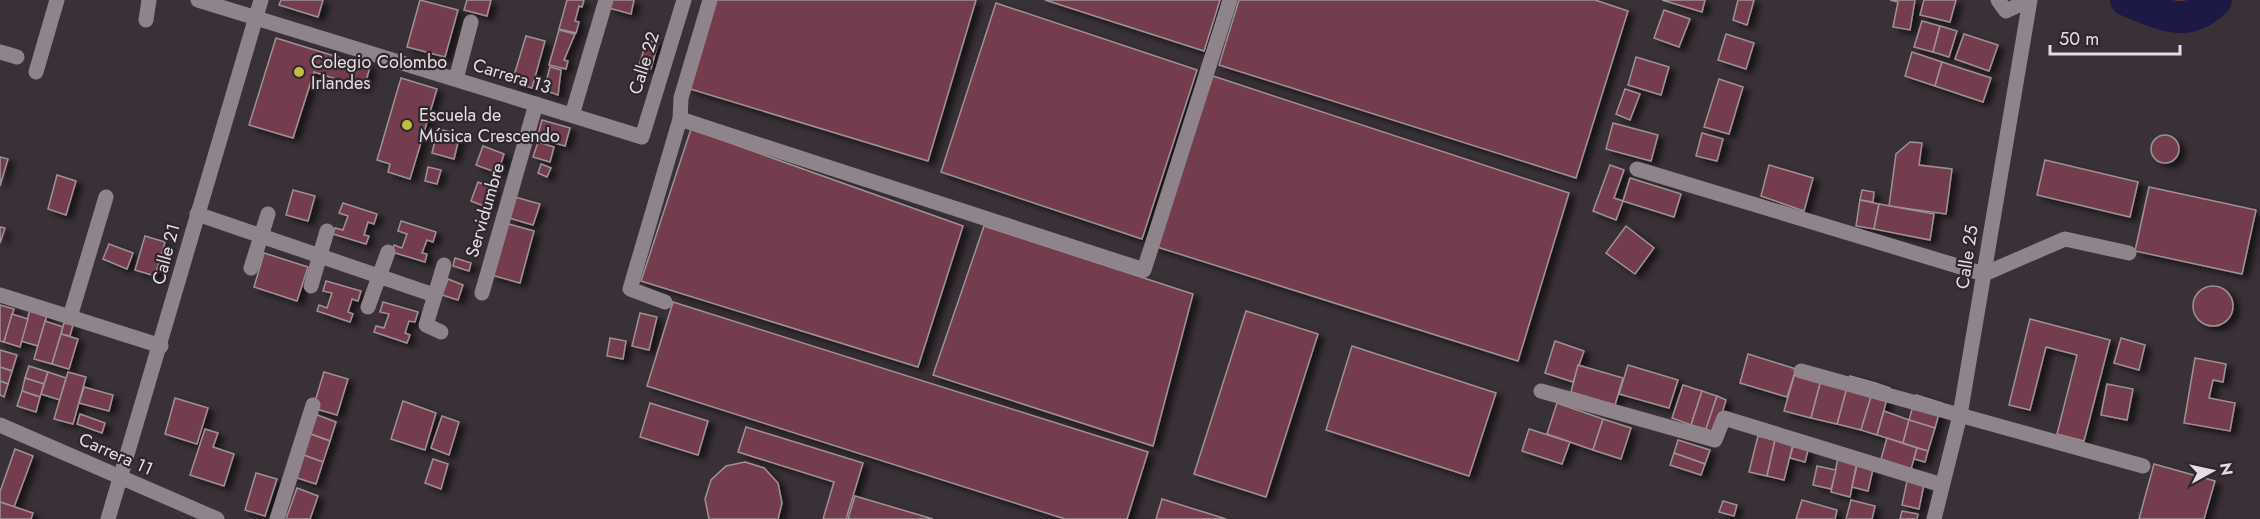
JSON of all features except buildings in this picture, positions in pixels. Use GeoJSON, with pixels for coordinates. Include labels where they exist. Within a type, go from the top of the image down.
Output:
{"type":"FeatureCollection","features":[{"type":"Feature","properties":{"kind":"street"},"geometry":{"type":"LineString","coordinates":[[36,72],[57,0]]}},
{"type":"Feature","properties":{"kind":"street"},"geometry":{"type":"LineString","coordinates":[[146,20],[149,0]]}},
{"type":"Feature","properties":{"kind":"street","name":"Carrera 13"},"geometry":{"type":"LineString","coordinates":[[198,0],[642,137]]}},
{"type":"Feature","properties":{"kind":"street","name":"Calle 21"},"geometry":{"type":"LineString","coordinates":[[108,519],[261,0]]}},
{"type":"Feature","properties":{"kind":"street"},"geometry":{"type":"LineString","coordinates":[[572,115],[606,0]]}},
{"type":"Feature","properties":{"kind":"street","name":"Calle 22"},"geometry":{"type":"LineString","coordinates":[[642,137],[684,0]]}},
{"type":"Feature","properties":{"kind":"street"},"geometry":{"type":"LineString","coordinates":[[665,302],[630,289],[680,119],[681,98],[710,0]]}},
{"type":"Feature","properties":{"kind":"street"},"geometry":{"type":"LineString","coordinates":[[680,119],[1144,270],[1230,0]]}},
{"type":"Feature","properties":{"kind":"street"},"geometry":{"type":"LineString","coordinates":[[1998,0],[2006,11],[2030,0]]}},
{"type":"Feature","properties":{"kind":"street","name":"Calle 25"},"geometry":{"type":"LineString","coordinates":[[1934,519],[1960,415],[2030,0]]}},
{"type":"Feature","properties":{"kind":"street"},"geometry":{"type":"LineString","coordinates":[[456,79],[471,22]]}},
{"type":"Feature","properties":{"kind":"street"},"geometry":{"type":"LineString","coordinates":[[0,52],[17,57]]}},
{"type":"Feature","properties":{"kind":"street","name":"Servidumbre"},"geometry":{"type":"LineString","coordinates":[[482,292],[536,104]]}},
{"type":"Feature","properties":{"kind":"street"},"geometry":{"type":"LineString","coordinates":[[1636,169],[1984,274],[2065,239],[2129,253]]}},
{"type":"Feature","properties":{"kind":"street"},"geometry":{"type":"LineString","coordinates":[[70,317],[106,197]]}},
{"type":"Feature","properties":{"kind":"street"},"geometry":{"type":"LineString","coordinates":[[197,214],[434,295]]}},
{"type":"Feature","properties":{"kind":"street"},"geometry":{"type":"LineString","coordinates":[[252,268],[268,214]]}},
{"type":"Feature","properties":{"kind":"street"},"geometry":{"type":"LineString","coordinates":[[311,286],[327,231]]}},
{"type":"Feature","properties":{"kind":"street"},"geometry":{"type":"LineString","coordinates":[[368,307],[388,252]]}},
{"type":"Feature","properties":{"kind":"street"},"geometry":{"type":"LineString","coordinates":[[441,332],[426,325],[444,265]]}},
{"type":"Feature","properties":{"kind":"street"},"geometry":{"type":"LineString","coordinates":[[0,295],[161,345]]}},
{"type":"Feature","properties":{"kind":"street"},"geometry":{"type":"LineString","coordinates":[[1801,371],[2143,466]]}},
{"type":"Feature","properties":{"kind":"street"},"geometry":{"type":"LineString","coordinates":[[1541,391],[1715,440],[1724,418],[1942,485]]}},
{"type":"Feature","properties":{"kind":"street"},"geometry":{"type":"LineString","coordinates":[[277,519],[313,405]]}},
{"type":"Feature","properties":{"kind":"street","name":"Carrera 11"},"geometry":{"type":"LineString","coordinates":[[0,425],[217,519]]}},
{"type":"Feature","properties":{"kind":"shaded area"},"geometry":{"type":"Polygon","coordinates":[[[2126,0],[2216,0],[2194,15],[2183,17],[2162,14],[2126,0]]]}},
{"type":"Feature","properties":{"kind":"waterway"},"geometry":{"type":"LineString","coordinates":[[2126,0],[2162,14],[2183,17],[2194,15],[2216,0]]}},
{"type":"Feature","properties":{"kind":"place","name":"Colegio Colombo Irlandes"},"geometry":{"type":"Point","coordinates":[299,72]}},
{"type":"Feature","properties":{"kind":"place","name":"Escuela de Música Crescendo"},"geometry":{"type":"Point","coordinates":[407,125]}}]}
